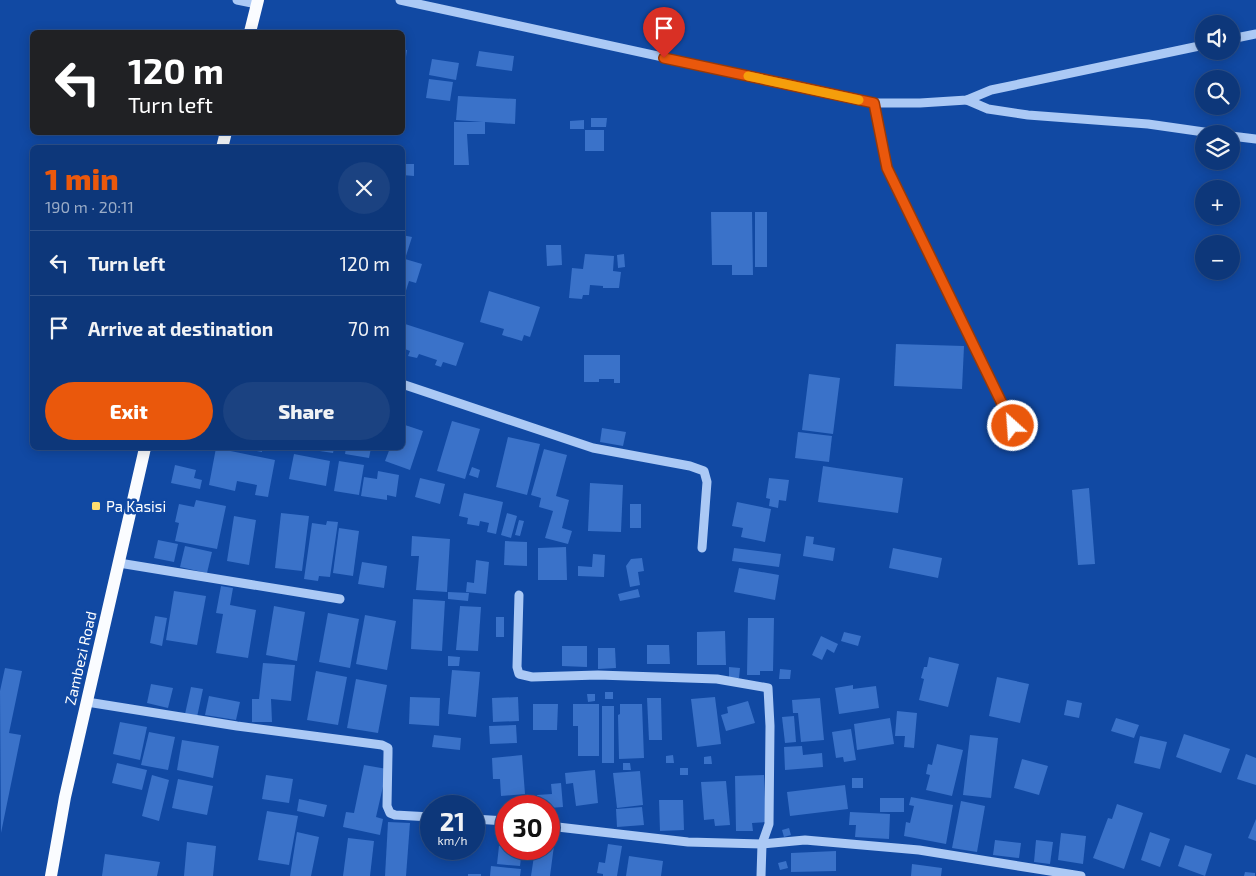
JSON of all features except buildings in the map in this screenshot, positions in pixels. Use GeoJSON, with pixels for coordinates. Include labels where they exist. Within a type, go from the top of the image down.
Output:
{"type":"FeatureCollection","features":[{"type":"Feature","properties":{"kind":"main road"},"geometry":{"type":"LineString","coordinates":[[251,30],[258,2]]}},
{"type":"Feature","properties":{"kind":"main road","name":"Zambezi Road"},"geometry":{"type":"LineString","coordinates":[[51,876],[65,797],[145,450]]}},
{"type":"Feature","properties":{"kind":"street"},"geometry":{"type":"LineString","coordinates":[[237,0],[258,2]]}},
{"type":"Feature","properties":{"kind":"street"},"geometry":{"type":"LineString","coordinates":[[400,0],[874,103],[967,100],[991,90],[1195,47]]}},
{"type":"Feature","properties":{"kind":"street"},"geometry":{"type":"LineString","coordinates":[[1240,38],[1256,34]]}},
{"type":"Feature","properties":{"kind":"street"},"geometry":{"type":"LineString","coordinates":[[967,100],[988,109],[1028,115],[1148,124],[1195,131]]}},
{"type":"Feature","properties":{"kind":"street"},"geometry":{"type":"LineString","coordinates":[[874,103],[887,168],[1013,426]]}},
{"type":"Feature","properties":{"kind":"street"},"geometry":{"type":"LineString","coordinates":[[1240,137],[1256,139]]}},
{"type":"Feature","properties":{"kind":"street"},"geometry":{"type":"LineString","coordinates":[[405,385],[593,448],[690,466],[704,471],[707,482],[702,548]]}},
{"type":"Feature","properties":{"kind":"street"},"geometry":{"type":"LineString","coordinates":[[119,563],[340,599]]}},
{"type":"Feature","properties":{"kind":"street"},"geometry":{"type":"LineString","coordinates":[[518,595],[517,667],[519,674],[532,677],[598,675],[717,679],[768,688],[770,726],[769,824],[762,844],[761,876]]}},
{"type":"Feature","properties":{"kind":"street"},"geometry":{"type":"LineString","coordinates":[[87,702],[237,726],[382,745],[388,748],[387,806],[390,813],[420,816]]}},
{"type":"Feature","properties":{"kind":"street"},"geometry":{"type":"LineString","coordinates":[[560,827],[688,842],[762,844],[805,840],[919,850],[1081,876]]}},
{"type":"Feature","properties":{"kind":"slow traffic"},"geometry":{"type":"LineString","coordinates":[[748,76],[859,100]]}},
{"type":"Feature","properties":{"kind":"place","name":"Pa Kasisi"},"geometry":{"type":"Point","coordinates":[96,506]}},
{"type":"Feature","properties":{"kind":"route"},"geometry":{"type":"LineString","coordinates":[[664,58],[874,103],[887,168],[1013,426]]}}]}
